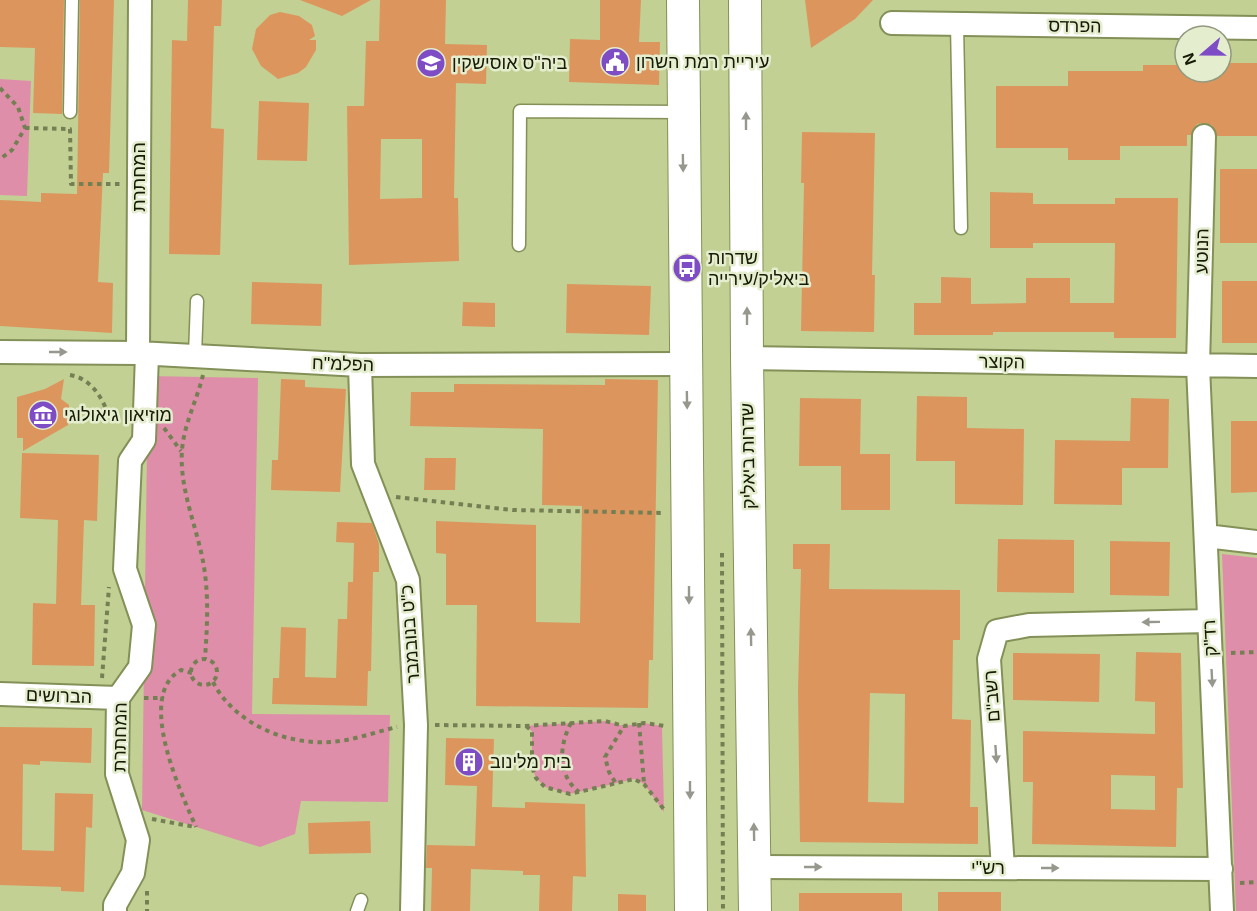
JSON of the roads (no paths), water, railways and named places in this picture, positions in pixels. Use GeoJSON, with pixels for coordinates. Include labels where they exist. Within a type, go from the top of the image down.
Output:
{"type":"FeatureCollection","features":[{"type":"Feature","properties":{"kind":"street","name":"המחתרת"},"geometry":{"type":"LineString","coordinates":[[115,911],[115,905],[133,873],[138,840],[117,774],[109,697],[140,667],[144,625],[125,569],[130,461],[144,440],[139,185],[140,0]]}},
{"type":"Feature","properties":{"kind":"street"},"geometry":{"type":"LineString","coordinates":[[683,0],[682,112],[687,364],[691,911]]}},
{"type":"Feature","properties":{"kind":"street","name":"שדרות ביאליק"},"geometry":{"type":"LineString","coordinates":[[745,0],[747,358],[755,911]]}},
{"type":"Feature","properties":{"kind":"street","name":"הפרדס"},"geometry":{"type":"LineString","coordinates":[[892,23],[1257,28]]}},
{"type":"Feature","properties":{"kind":"street","name":"הנוטע"},"geometry":{"type":"LineString","coordinates":[[1198,366],[1204,136]]}},
{"type":"Feature","properties":{"kind":"street","name":"הפלמ\"ח"},"geometry":{"type":"LineString","coordinates":[[0,352],[143,353],[360,365],[687,364]]}},
{"type":"Feature","properties":{"kind":"street","name":"הקוצר"},"geometry":{"type":"LineString","coordinates":[[747,358],[1257,366]]}},
{"type":"Feature","properties":{"kind":"street","name":"כ\"ט בנובמבר"},"geometry":{"type":"LineString","coordinates":[[360,365],[363,464],[408,580],[416,725],[412,911]]}},
{"type":"Feature","properties":{"kind":"street","name":"רד\"ק"},"geometry":{"type":"LineString","coordinates":[[1198,366],[1222,911]]}},
{"type":"Feature","properties":{"kind":"street"},"geometry":{"type":"LineString","coordinates":[[1206,536],[1257,543]]}},
{"type":"Feature","properties":{"kind":"street","name":"רשב\"ם"},"geometry":{"type":"LineString","coordinates":[[1003,868],[989,659],[997,631],[1029,625],[1209,621]]}},
{"type":"Feature","properties":{"kind":"street","name":"הברושים"},"geometry":{"type":"LineString","coordinates":[[0,694],[109,697]]}},
{"type":"Feature","properties":{"kind":"street","name":"רש\"י"},"geometry":{"type":"LineString","coordinates":[[754,867],[1221,869]]}},
{"type":"Feature","properties":{"kind":"lane"},"geometry":{"type":"LineString","coordinates":[[70,112],[72,0]]}},
{"type":"Feature","properties":{"kind":"lane"},"geometry":{"type":"LineString","coordinates":[[957,24],[961,228]]}},
{"type":"Feature","properties":{"kind":"lane"},"geometry":{"type":"LineString","coordinates":[[519,246],[520,111],[682,112]]}},
{"type":"Feature","properties":{"kind":"lane"},"geometry":{"type":"LineString","coordinates":[[197,302],[200,356]]}},
{"type":"Feature","properties":{"kind":"place","name":"עיריית רמת השרון"},"geometry":{"type":"Point","coordinates":[615,62]}},
{"type":"Feature","properties":{"kind":"place","name":"ביה\"ס אוסישקין"},"geometry":{"type":"Point","coordinates":[431,63]}},
{"type":"Feature","properties":{"kind":"place","name":"שדרות ביאליק/עירייה"},"geometry":{"type":"Point","coordinates":[687,268]}},
{"type":"Feature","properties":{"kind":"place","name":"מוזיאון גיאולוגי"},"geometry":{"type":"Point","coordinates":[43,415]}},
{"type":"Feature","properties":{"kind":"place","name":"בית מלינוב"},"geometry":{"type":"Point","coordinates":[469,762]}}]}
